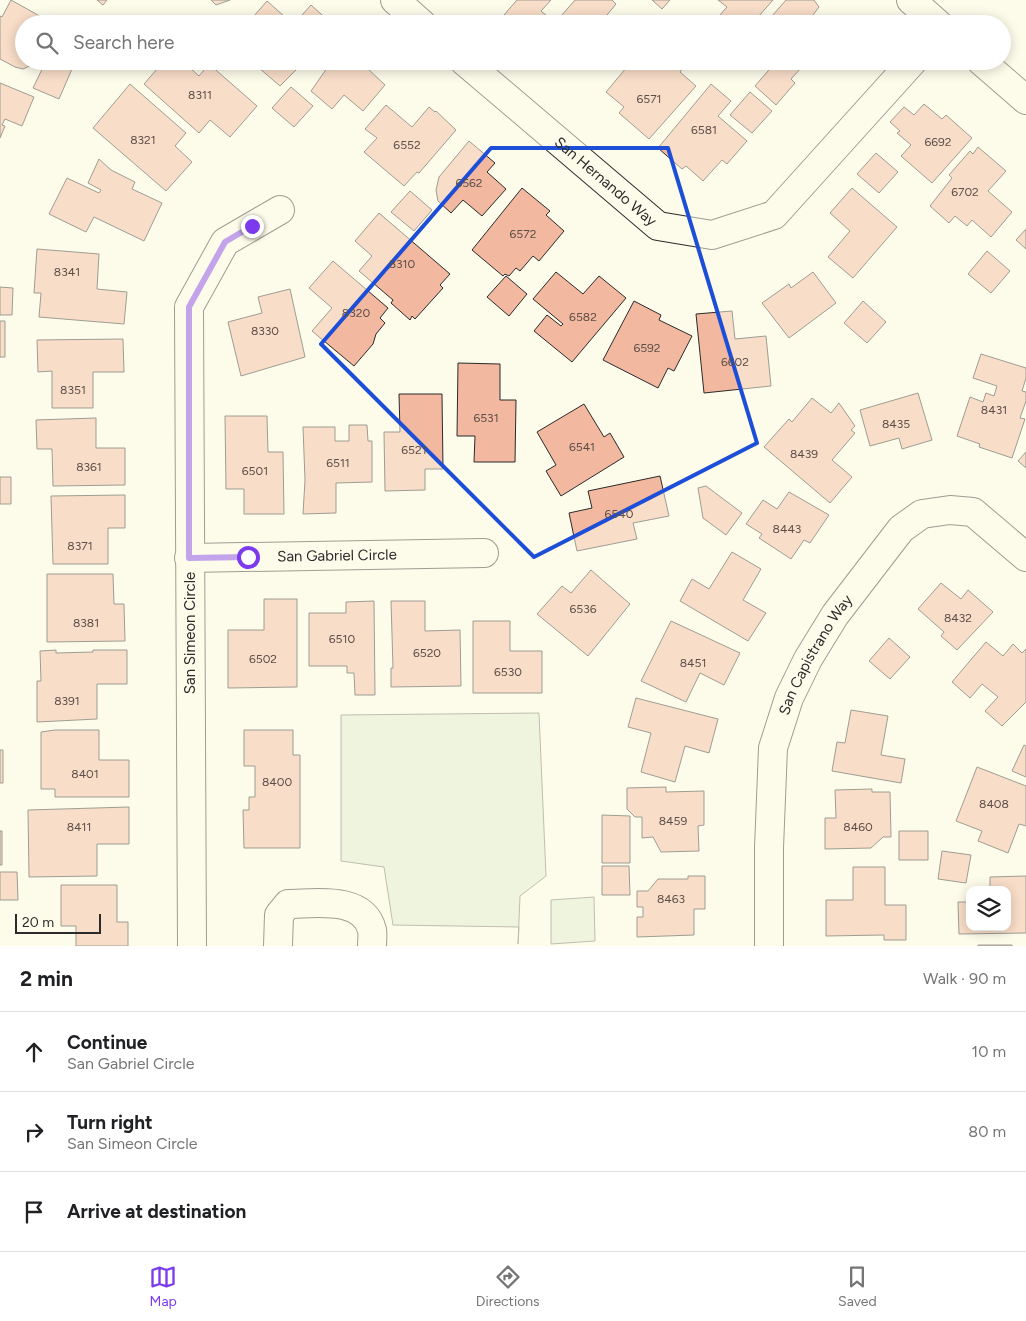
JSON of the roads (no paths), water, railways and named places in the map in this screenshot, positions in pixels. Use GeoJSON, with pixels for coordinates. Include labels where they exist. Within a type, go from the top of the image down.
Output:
{"type":"FeatureCollection","features":[{"type":"Feature","properties":{"kind":"street"},"geometry":{"type":"LineString","coordinates":[[395,0],[412,15]]}},
{"type":"Feature","properties":{"kind":"street"},"geometry":{"type":"LineString","coordinates":[[911,0],[928,15]]}},
{"type":"Feature","properties":{"kind":"street","name":"San Hernando Way"},"geometry":{"type":"LineString","coordinates":[[475,70],[658,226],[712,235],[774,214],[905,70]]}},
{"type":"Feature","properties":{"kind":"street"},"geometry":{"type":"LineString","coordinates":[[991,70],[1026,100]]}},
{"type":"Feature","properties":{"kind":"street","name":"San Simeon Circle"},"geometry":{"type":"LineString","coordinates":[[192,946],[189,307],[225,242],[280,210]]}},
{"type":"Feature","properties":{"kind":"street","name":"San Capistrano Way"},"geometry":{"type":"LineString","coordinates":[[769,946],[769,848],[773,748],[789,698],[808,659],[835,615],[901,528],[922,514],[950,510],[973,512],[1026,557]]}},
{"type":"Feature","properties":{"kind":"street","name":"San Gabriel Circle"},"geometry":{"type":"LineString","coordinates":[[189,558],[484,554]]}},
{"type":"Feature","properties":{"kind":"street"},"geometry":{"type":"LineString","coordinates":[[278,946],[279,914],[288,904],[345,904],[362,914],[372,929],[372,946]]}}]}
